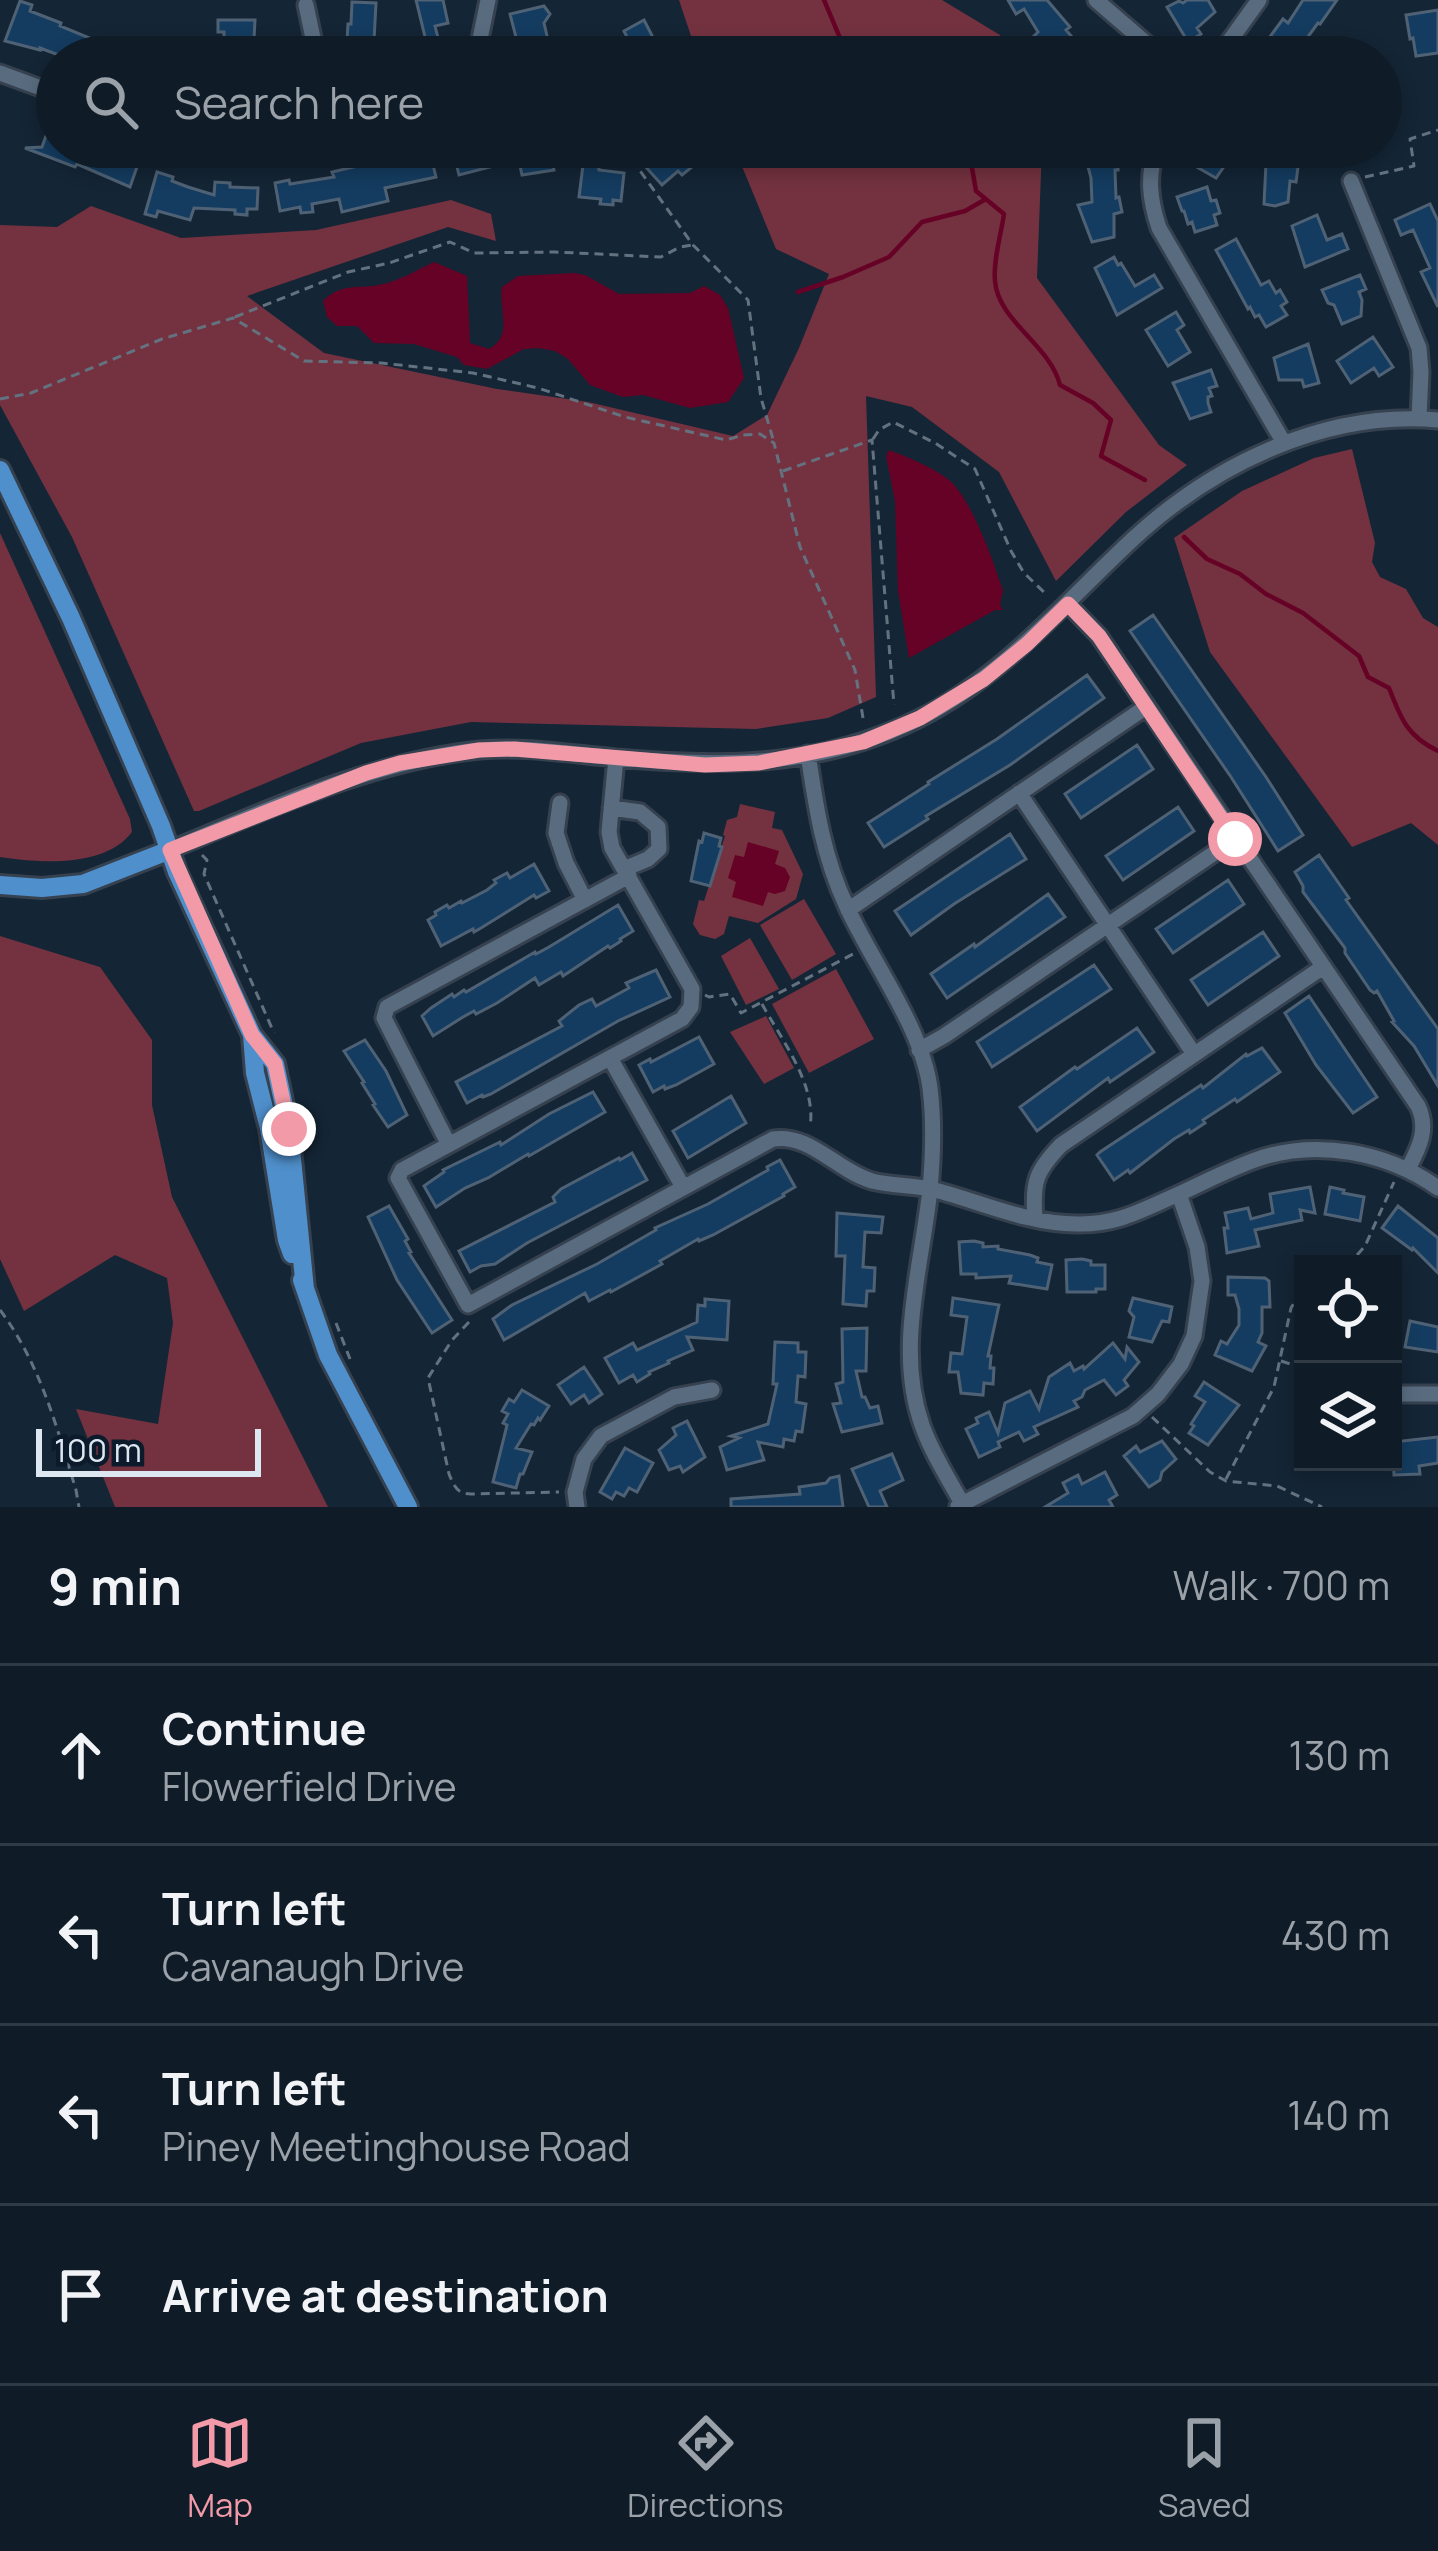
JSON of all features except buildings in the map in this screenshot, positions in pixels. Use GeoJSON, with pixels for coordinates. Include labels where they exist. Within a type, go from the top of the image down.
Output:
{"type":"FeatureCollection","features":[{"type":"Feature","properties":{"kind":"main road"},"geometry":{"type":"LineString","coordinates":[[2,481],[71,618],[252,1035],[275,1064],[289,1129],[305,1289],[328,1354],[408,1507]]}},
{"type":"Feature","properties":{"kind":"main road"},"geometry":{"type":"LineString","coordinates":[[0,885],[83,884],[170,850]]}},
{"type":"Feature","properties":{"kind":"street"},"geometry":{"type":"LineString","coordinates":[[481,36],[488,0]]}},
{"type":"Feature","properties":{"kind":"street"},"geometry":{"type":"LineString","coordinates":[[1096,0],[1138,36]]}},
{"type":"Feature","properties":{"kind":"street"},"geometry":{"type":"LineString","coordinates":[[1233,36],[1259,0]]}},
{"type":"Feature","properties":{"kind":"street"},"geometry":{"type":"LineString","coordinates":[[306,5],[313,36]]}},
{"type":"Feature","properties":{"kind":"street"},"geometry":{"type":"LineString","coordinates":[[0,73],[36,86]]}},
{"type":"Feature","properties":{"kind":"street"},"geometry":{"type":"LineString","coordinates":[[1153,168],[1152,208],[1159,228],[1284,443]]}},
{"type":"Feature","properties":{"kind":"street"},"geometry":{"type":"LineString","coordinates":[[1351,181],[1419,349],[1419,418]]}},
{"type":"Feature","properties":{"kind":"street"},"geometry":{"type":"LineString","coordinates":[[170,850],[366,773],[479,750],[723,764],[759,763],[863,742],[920,718],[984,679],[1174,505],[1228,470],[1323,430],[1358,423],[1438,420]]}},
{"type":"Feature","properties":{"kind":"street"},"geometry":{"type":"LineString","coordinates":[[1068,604],[1099,636],[1418,1106],[1424,1119],[1419,1147],[1404,1168]]}},
{"type":"Feature","properties":{"kind":"street"},"geometry":{"type":"LineString","coordinates":[[848,910],[1147,707]]}},
{"type":"Feature","properties":{"kind":"street"},"geometry":{"type":"LineString","coordinates":[[808,754],[830,870],[919,1050],[930,1084],[930,1189],[910,1341],[912,1378],[921,1424],[960,1506],[1133,1416],[1181,1364],[1194,1336],[1202,1281],[1197,1246],[1179,1194]]}},
{"type":"Feature","properties":{"kind":"street"},"geometry":{"type":"LineString","coordinates":[[616,758],[609,832],[612,848],[692,989],[691,1007],[682,1019],[402,1170],[398,1178],[468,1305],[773,1139],[793,1138],[849,1172],[872,1180],[1074,1224],[1114,1222],[1258,1159],[1284,1153],[1356,1152],[1404,1168],[1438,1188]]}},
{"type":"Feature","properties":{"kind":"street"},"geometry":{"type":"LineString","coordinates":[[1018,794],[1194,1054]]}},
{"type":"Feature","properties":{"kind":"street"},"geometry":{"type":"LineString","coordinates":[[560,803],[556,833],[585,900]]}},
{"type":"Feature","properties":{"kind":"street"},"geometry":{"type":"LineString","coordinates":[[448,1143],[384,1018],[387,1007],[585,900],[648,859],[658,849],[658,826],[640,812],[611,808]]}},
{"type":"Feature","properties":{"kind":"street"},"geometry":{"type":"LineString","coordinates":[[919,1050],[1235,839]]}},
{"type":"Feature","properties":{"kind":"street"},"geometry":{"type":"LineString","coordinates":[[1035,1218],[1032,1189],[1042,1165],[1061,1145],[1323,967]]}},
{"type":"Feature","properties":{"kind":"street"},"geometry":{"type":"LineString","coordinates":[[610,1058],[683,1187]]}},
{"type":"Feature","properties":{"kind":"street"},"geometry":{"type":"LineString","coordinates":[[577,1507],[574,1492],[584,1459],[601,1436],[674,1397],[712,1390]]}},
{"type":"Feature","properties":{"kind":"street"},"geometry":{"type":"LineString","coordinates":[[1402,1394],[1438,1394]]}},
{"type":"Feature","properties":{"kind":"path"},"geometry":{"type":"LineString","coordinates":[[1402,168],[1414,166],[1411,139],[1438,130]]}},
{"type":"Feature","properties":{"kind":"path"},"geometry":{"type":"LineString","coordinates":[[637,168],[693,245],[748,300],[760,398],[783,471],[788,506],[800,547],[855,670],[863,718]]}},
{"type":"Feature","properties":{"kind":"path"},"geometry":{"type":"LineString","coordinates":[[1351,181],[1402,168]]}},
{"type":"Feature","properties":{"kind":"path"},"geometry":{"type":"LineString","coordinates":[[0,399],[31,393],[162,339],[233,318],[348,272],[450,242],[474,253],[662,257],[693,245]]}},
{"type":"Feature","properties":{"kind":"path"},"geometry":{"type":"LineString","coordinates":[[233,318],[304,361],[473,373],[538,388],[625,417],[726,440],[760,434],[774,443],[783,471]]}},
{"type":"Feature","properties":{"kind":"path"},"geometry":{"type":"LineString","coordinates":[[783,471],[872,440],[893,422],[969,463],[980,477],[1011,551],[1024,573],[1046,594]]}},
{"type":"Feature","properties":{"kind":"path"},"geometry":{"type":"LineString","coordinates":[[872,440],[894,705]]}},
{"type":"Feature","properties":{"kind":"path"},"geometry":{"type":"LineString","coordinates":[[196,866],[205,866]]}},
{"type":"Feature","properties":{"kind":"path"},"geometry":{"type":"LineString","coordinates":[[692,989],[709,998],[730,994],[741,1013],[867,946]]}},
{"type":"Feature","properties":{"kind":"path"},"geometry":{"type":"LineString","coordinates":[[761,1002],[802,1079],[812,1112],[802,1142]]}},
{"type":"Feature","properties":{"kind":"path"},"geometry":{"type":"LineString","coordinates":[[1357,1255],[1404,1168]]}},
{"type":"Feature","properties":{"kind":"path"},"geometry":{"type":"LineString","coordinates":[[1226,1481],[1274,1387],[1294,1303]]}},
{"type":"Feature","properties":{"kind":"path"},"geometry":{"type":"LineString","coordinates":[[468,1305],[462,1309],[470,1321],[428,1378],[455,1489],[471,1495],[561,1492]]}},
{"type":"Feature","properties":{"kind":"path"},"geometry":{"type":"LineString","coordinates":[[0,1310],[45,1392],[79,1507]]}},
{"type":"Feature","properties":{"kind":"path"},"geometry":{"type":"LineString","coordinates":[[1280,1360],[1294,1365]]}},
{"type":"Feature","properties":{"kind":"path"},"geometry":{"type":"LineString","coordinates":[[1142,1408],[1210,1472],[1226,1481],[1277,1486],[1322,1507]]}},
{"type":"Feature","properties":{"kind":"shaded area"},"geometry":{"type":"Polygon","coordinates":[[[679,0],[942,0],[1000,36],[691,36],[679,0]]]}},
{"type":"Feature","properties":{"kind":"shaded area"},"geometry":{"type":"Polygon","coordinates":[[[743,168],[1041,168],[1037,278],[1159,445],[1187,465],[1126,512],[1056,581],[999,472],[912,407],[866,396],[876,697],[828,718],[756,729],[471,722],[361,743],[194,811],[72,537],[0,405],[0,225],[57,227],[91,206],[181,238],[316,230],[451,200],[491,214],[496,241],[448,227],[247,296],[324,353],[497,389],[588,402],[733,436],[767,415],[829,274],[776,249],[743,168]]]}},
{"type":"Feature","properties":{"kind":"shaded area"},"geometry":{"type":"Polygon","coordinates":[[[434,262],[467,276],[470,343],[489,349],[503,329],[502,287],[518,276],[574,273],[619,294],[690,293],[704,286],[720,295],[728,308],[744,378],[728,402],[690,408],[643,395],[623,397],[590,385],[555,351],[524,349],[487,369],[464,365],[457,357],[414,344],[374,343],[357,326],[337,326],[327,317],[323,301],[336,291],[386,283],[434,262]]]}},
{"type":"Feature","properties":{"kind":"shaded area"},"geometry":{"type":"Polygon","coordinates":[[[1352,449],[1375,543],[1372,562],[1380,577],[1406,589],[1423,618],[1438,627],[1438,845],[1411,823],[1352,847],[1210,652],[1174,538],[1242,491],[1314,458],[1352,449]]]}},
{"type":"Feature","properties":{"kind":"shaded area"},"geometry":{"type":"Polygon","coordinates":[[[889,450],[935,471],[957,489],[981,531],[1003,591],[1003,610],[995,610],[909,658],[898,591],[889,450]]]}},
{"type":"Feature","properties":{"kind":"shaded area"},"geometry":{"type":"Polygon","coordinates":[[[0,533],[130,819],[132,832],[120,844],[89,857],[33,861],[0,857],[0,533]]]}},
{"type":"Feature","properties":{"kind":"shaded area"},"geometry":{"type":"Polygon","coordinates":[[[740,804],[775,812],[772,828],[782,830],[803,874],[796,899],[758,923],[729,916],[724,934],[715,939],[700,935],[693,924],[727,820],[737,817],[740,804]]]}},
{"type":"Feature","properties":{"kind":"shaded area"},"geometry":{"type":"Polygon","coordinates":[[[748,842],[779,851],[775,864],[790,877],[785,891],[768,892],[763,906],[732,897],[736,882],[728,878],[735,855],[744,857],[748,842]]]}},
{"type":"Feature","properties":{"kind":"shaded area"},"geometry":{"type":"Polygon","coordinates":[[[804,899],[836,954],[792,980],[760,925],[804,899]]]}},
{"type":"Feature","properties":{"kind":"shaded area"},"geometry":{"type":"Polygon","coordinates":[[[0,936],[100,967],[152,1040],[152,1105],[172,1197],[328,1507],[115,1507],[76,1409],[158,1424],[173,1323],[167,1278],[115,1255],[24,1311],[0,1259],[0,936]]]}},
{"type":"Feature","properties":{"kind":"shaded area"},"geometry":{"type":"Polygon","coordinates":[[[750,938],[779,989],[746,1005],[721,956],[750,938]]]}},
{"type":"Feature","properties":{"kind":"shaded area"},"geometry":{"type":"Polygon","coordinates":[[[836,969],[874,1039],[809,1073],[772,1004],[836,969]]]}},
{"type":"Feature","properties":{"kind":"shaded area"},"geometry":{"type":"Polygon","coordinates":[[[766,1016],[794,1068],[764,1084],[730,1032],[766,1016]]]}},
{"type":"Feature","properties":{"kind":"waterway"},"geometry":{"type":"LineString","coordinates":[[824,0],[839,36]]}},
{"type":"Feature","properties":{"kind":"waterway"},"geometry":{"type":"LineString","coordinates":[[972,168],[976,191],[1004,214],[995,281],[1005,308],[1046,358],[1060,385],[1093,403],[1111,420],[1101,456],[1145,480]]}},
{"type":"Feature","properties":{"kind":"waterway"},"geometry":{"type":"LineString","coordinates":[[798,292],[889,257],[922,222],[965,211],[986,199]]}},
{"type":"Feature","properties":{"kind":"waterway"},"geometry":{"type":"LineString","coordinates":[[1184,537],[1207,559],[1303,613],[1359,656],[1368,677],[1389,688],[1412,733],[1438,751]]}},
{"type":"Feature","properties":{"kind":"route"},"geometry":{"type":"LineString","coordinates":[[289,1129],[275,1064],[252,1035],[170,850],[366,773],[479,750],[705,765],[759,763],[863,742],[920,718],[984,679],[1068,604],[1099,636],[1235,839]]}}]}
